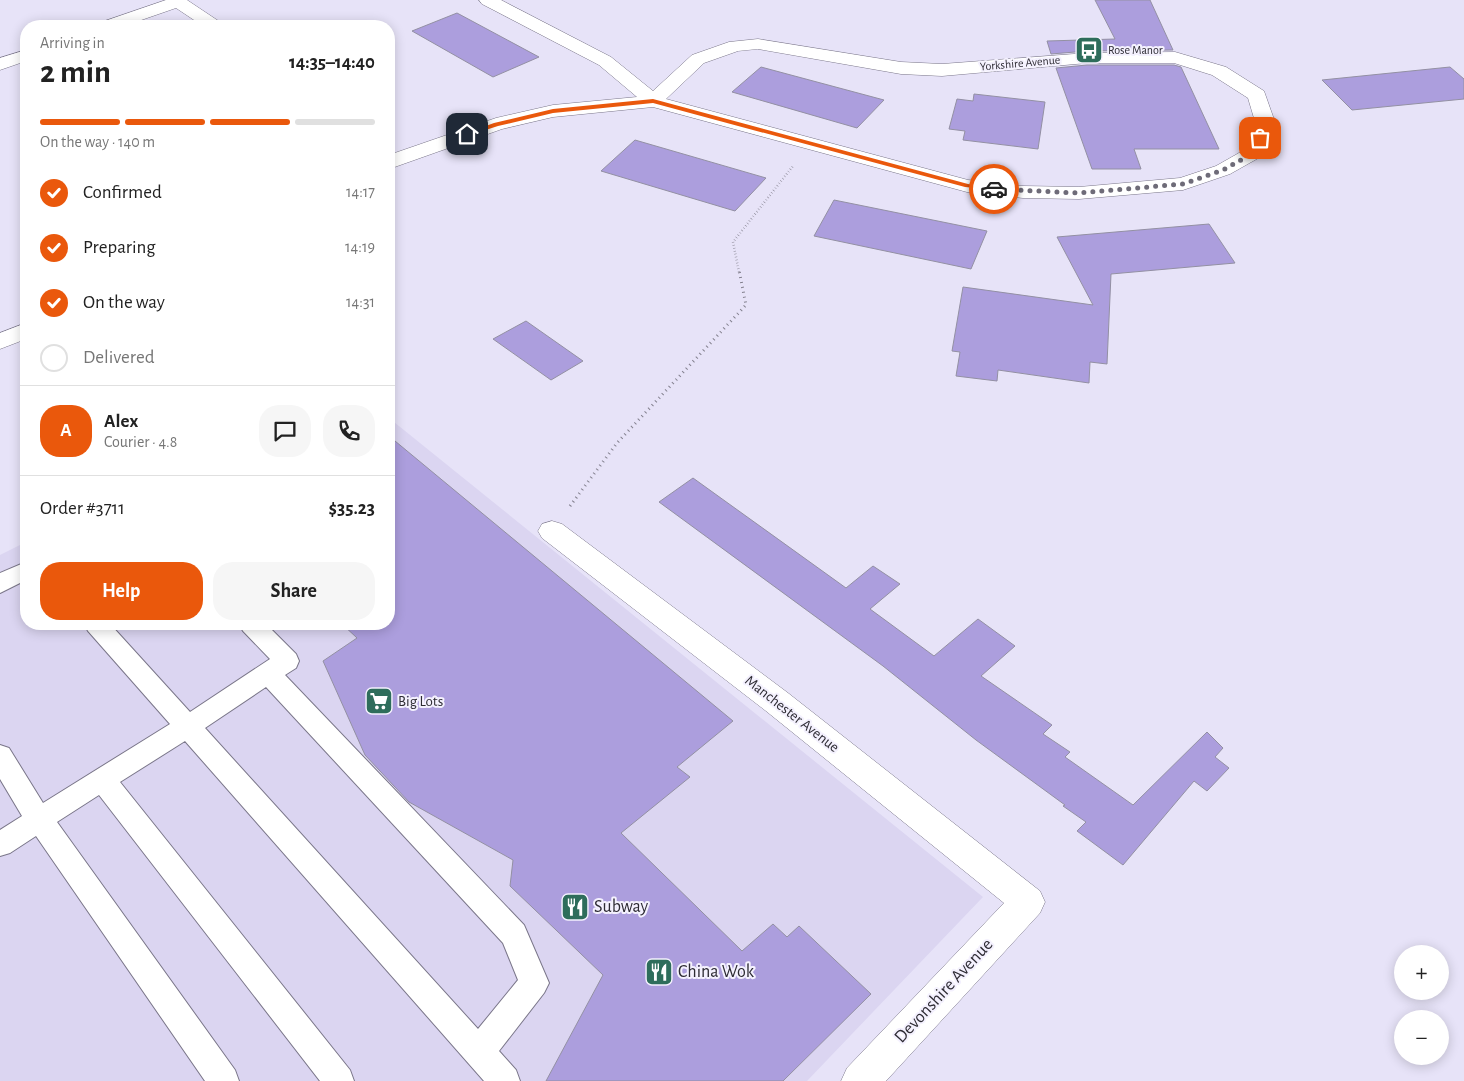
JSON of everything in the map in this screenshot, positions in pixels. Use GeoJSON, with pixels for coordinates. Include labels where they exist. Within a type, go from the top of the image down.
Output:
{"type":"FeatureCollection","features":[{"type":"Feature","properties":{"kind":"street"},"geometry":{"type":"LineString","coordinates":[[488,0],[605,61],[653,101]]}},
{"type":"Feature","properties":{"kind":"street"},"geometry":{"type":"LineString","coordinates":[[124,20],[176,1],[205,20]]}},
{"type":"Feature","properties":{"kind":"street","name":"Yorkshire Avenue"},"geometry":{"type":"LineString","coordinates":[[397,159],[496,124],[553,111],[653,101],[967,186],[1023,192],[1079,193],[1183,184],[1223,170],[1255,152],[1266,125],[1257,95],[1219,71],[1175,57],[1087,58],[942,70],[901,68],[758,44],[735,46],[698,59],[653,101]]}},
{"type":"Feature","properties":{"kind":"street"},"geometry":{"type":"LineString","coordinates":[[0,64],[20,57]]}},
{"type":"Feature","properties":{"kind":"street"},"geometry":{"type":"LineString","coordinates":[[0,342],[20,333]]}},
{"type":"Feature","properties":{"kind":"street","name":"Manchester Avenue"},"geometry":{"type":"LineString","coordinates":[[552,531],[777,702],[1028,902]]}},
{"type":"Feature","properties":{"kind":"street","name":"Devonshire Avenue"},"geometry":{"type":"LineString","coordinates":[[860,1081],[1028,902]]}},
{"type":"Feature","properties":{"kind":"lane"},"geometry":{"type":"LineString","coordinates":[[0,584],[20,573]]}},
{"type":"Feature","properties":{"kind":"lane"},"geometry":{"type":"LineString","coordinates":[[101,630],[505,1081]]}},
{"type":"Feature","properties":{"kind":"lane"},"geometry":{"type":"LineString","coordinates":[[0,844],[188,726],[287,661],[257,630]]}},
{"type":"Feature","properties":{"kind":"lane"},"geometry":{"type":"LineString","coordinates":[[268,673],[514,934],[534,983],[480,1052]]}},
{"type":"Feature","properties":{"kind":"lane"},"geometry":{"type":"LineString","coordinates":[[0,756],[39,819],[224,1081]]}},
{"type":"Feature","properties":{"kind":"lane"},"geometry":{"type":"LineString","coordinates":[[102,779],[339,1081]]}},
{"type":"Feature","properties":{"kind":"path"},"geometry":{"type":"LineString","coordinates":[[552,531],[617,443],[746,305],[733,242],[810,144]]}},
{"type":"Feature","properties":{"kind":"shaded area"},"geometry":{"type":"Polygon","coordinates":[[[395,423],[983,897],[807,1081],[0,1081],[0,555],[20,545],[20,630],[395,630],[395,423]]]}},
{"type":"Feature","properties":{"kind":"building"},"geometry":{"type":"Polygon","coordinates":[[[1095,0],[1150,0],[1173,50],[1087,51],[1051,54],[1047,41],[1115,39],[1095,0]]]}},
{"type":"Feature","properties":{"kind":"building"},"geometry":{"type":"Polygon","coordinates":[[[457,13],[539,57],[493,77],[412,31],[457,13]]]}},
{"type":"Feature","properties":{"kind":"building"},"geometry":{"type":"Polygon","coordinates":[[[1087,65],[1174,65],[1181,67],[1219,149],[1134,149],[1141,169],[1092,169],[1056,68],[1087,65]]]}},
{"type":"Feature","properties":{"kind":"building"},"geometry":{"type":"Polygon","coordinates":[[[761,67],[884,100],[857,128],[732,92],[761,67]]]}},
{"type":"Feature","properties":{"kind":"building"},"geometry":{"type":"Polygon","coordinates":[[[1450,67],[1464,79],[1464,99],[1352,110],[1322,80],[1450,67]]]}},
{"type":"Feature","properties":{"kind":"building"},"geometry":{"type":"Polygon","coordinates":[[[974,94],[1045,102],[1038,149],[963,140],[965,131],[949,129],[957,99],[973,101],[974,94]]]}},
{"type":"Feature","properties":{"kind":"building"},"geometry":{"type":"Polygon","coordinates":[[[635,140],[766,178],[735,211],[601,171],[635,140]]]}},
{"type":"Feature","properties":{"kind":"building"},"geometry":{"type":"Polygon","coordinates":[[[834,200],[987,231],[971,269],[814,236],[834,200]]]}},
{"type":"Feature","properties":{"kind":"building"},"geometry":{"type":"Polygon","coordinates":[[[1209,224],[1235,263],[1111,274],[1107,364],[1090,362],[1089,383],[998,370],[997,381],[956,376],[960,352],[952,351],[963,287],[1093,305],[1057,237],[1209,224]]]}},
{"type":"Feature","properties":{"kind":"building"},"geometry":{"type":"Polygon","coordinates":[[[526,321],[583,361],[551,380],[493,339],[526,321]]]}},
{"type":"Feature","properties":{"kind":"building"},"geometry":{"type":"Polygon","coordinates":[[[395,441],[733,721],[677,767],[690,777],[621,833],[742,951],[773,924],[787,937],[799,926],[871,994],[783,1081],[546,1081],[603,975],[510,886],[513,860],[409,802],[365,755],[323,661],[357,638],[348,630],[395,630],[395,441]]]}},
{"type":"Feature","properties":{"kind":"building"},"geometry":{"type":"Polygon","coordinates":[[[693,478],[846,588],[873,566],[900,584],[870,609],[934,656],[978,619],[1015,646],[981,676],[1052,725],[1043,734],[1070,752],[1065,757],[1133,805],[1207,732],[1223,748],[1215,757],[1229,768],[1207,791],[1194,781],[1123,865],[1077,831],[1086,822],[1063,806],[1065,805],[976,740],[883,666],[659,502],[693,478]]]}},
{"type":"Feature","properties":{"kind":"way so far"},"geometry":{"type":"LineString","coordinates":[[994,189],[1023,192],[1079,193],[1183,184],[1223,170],[1255,152],[1260,138]]}},
{"type":"Feature","properties":{"kind":"place","name":"Rose Manor"},"geometry":{"type":"Point","coordinates":[1089,50]}},
{"type":"Feature","properties":{"kind":"place","name":"Big Lots"},"geometry":{"type":"Point","coordinates":[379,701]}},
{"type":"Feature","properties":{"kind":"place","name":"Subway"},"geometry":{"type":"Point","coordinates":[575,907]}},
{"type":"Feature","properties":{"kind":"place","name":"China Wok"},"geometry":{"type":"Point","coordinates":[659,972]}},
{"type":"Feature","properties":{"kind":"route"},"geometry":{"type":"LineString","coordinates":[[467,134],[496,124],[553,111],[653,101],[967,186],[994,189]]}}]}
